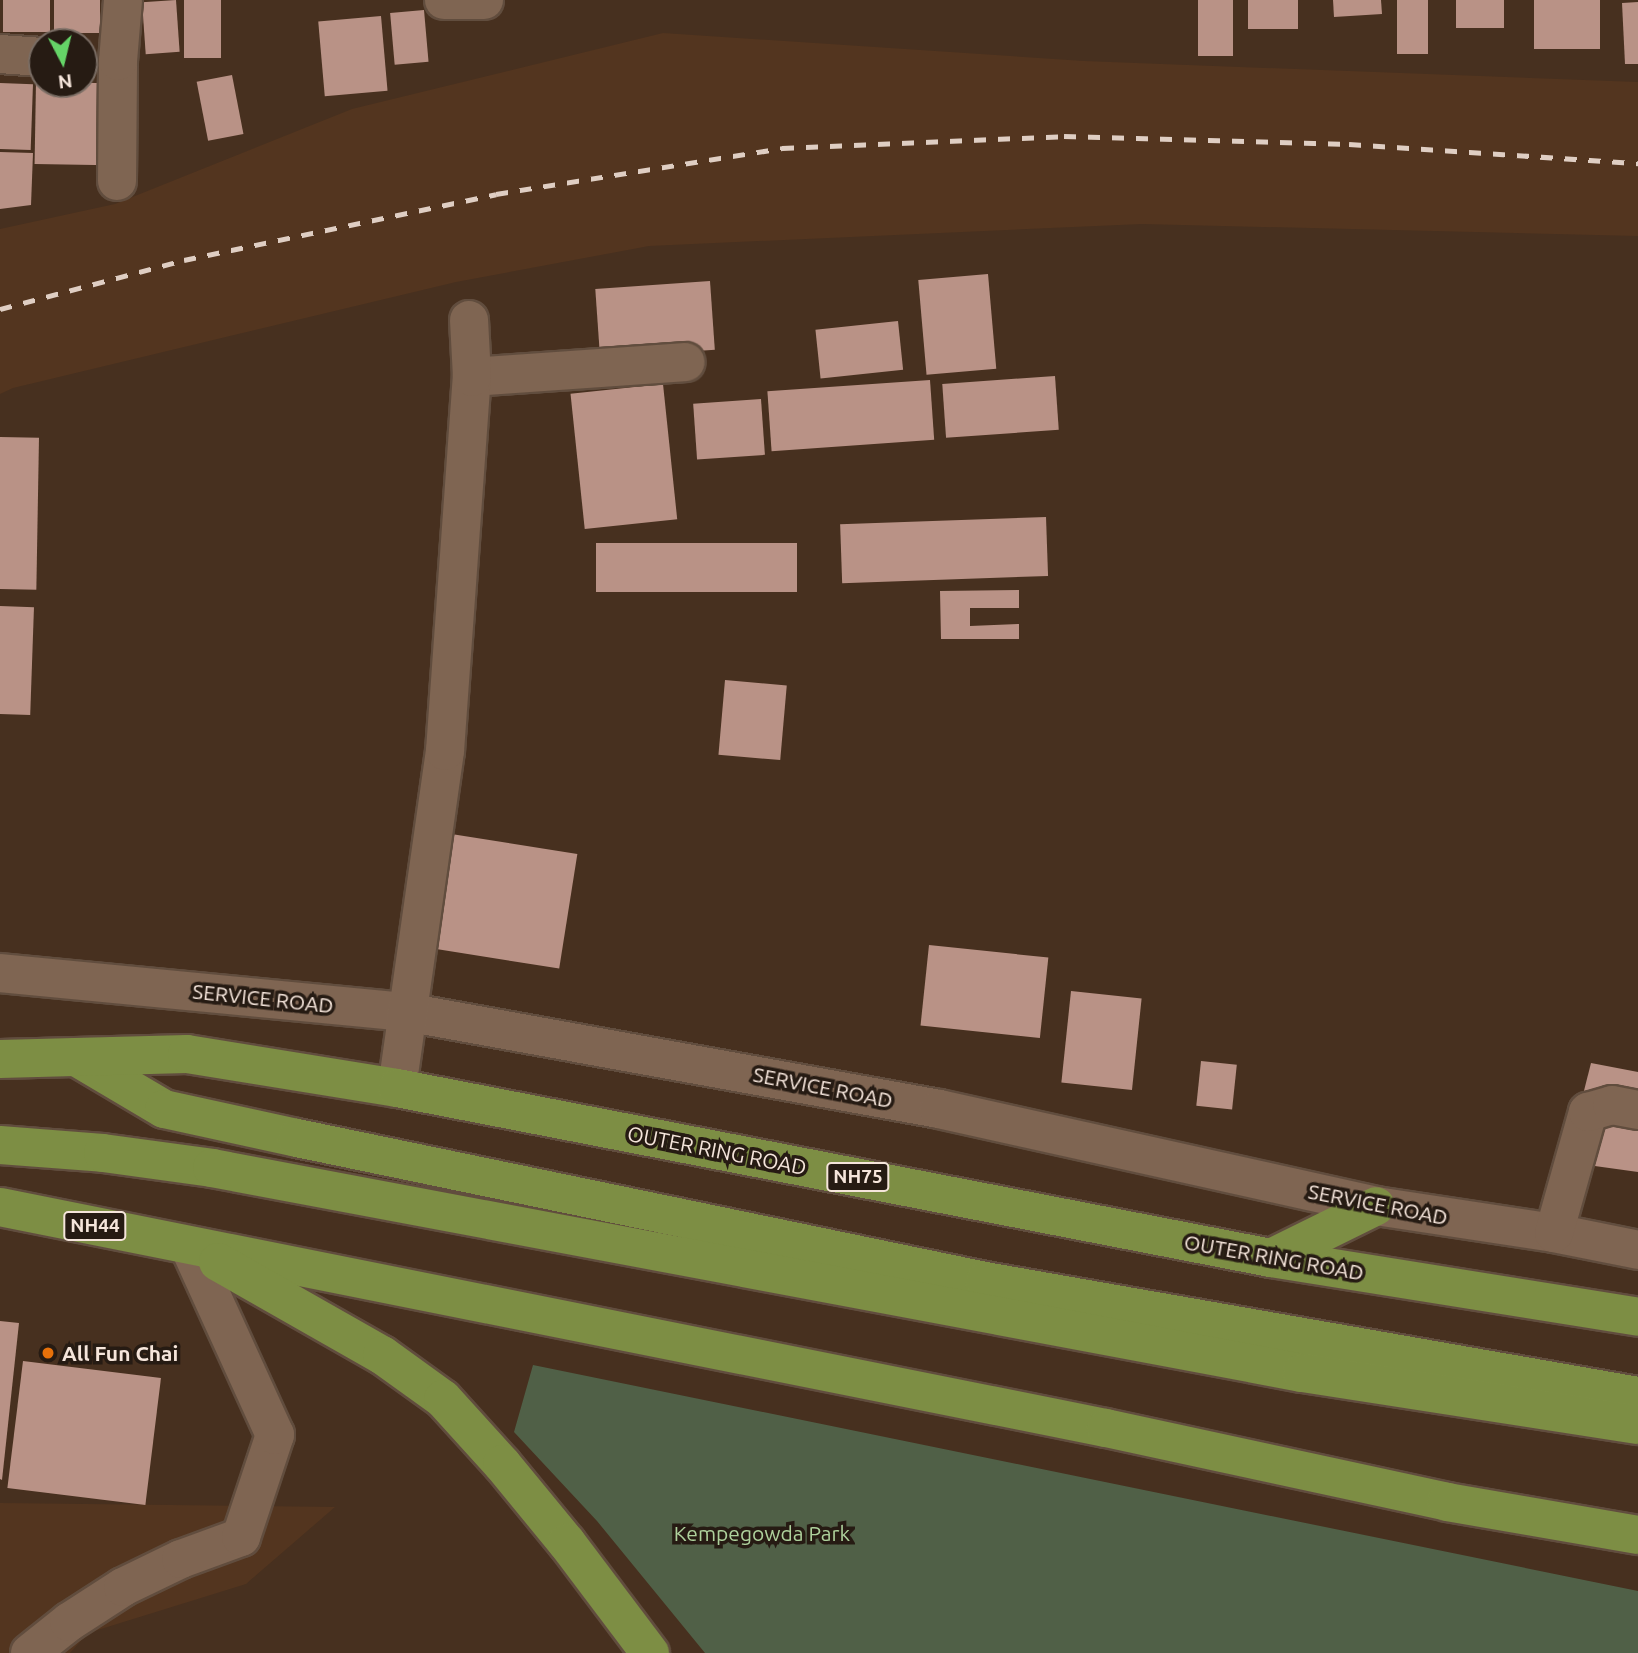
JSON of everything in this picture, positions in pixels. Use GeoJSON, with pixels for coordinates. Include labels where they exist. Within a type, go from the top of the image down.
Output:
{"type":"FeatureCollection","features":[{"type":"Feature","properties":{"kind":"highway","name":"OUTER RING ROAD"},"geometry":{"type":"LineString","coordinates":[[0,1059],[187,1054],[397,1088],[1271,1258],[1638,1317]]}},
{"type":"Feature","properties":{"kind":"highway"},"geometry":{"type":"LineString","coordinates":[[76,1057],[164,1109],[985,1280],[1638,1396]]}},
{"type":"Feature","properties":{"kind":"highway"},"geometry":{"type":"LineString","coordinates":[[0,1145],[103,1153],[212,1168],[1289,1371],[1638,1424]]}},
{"type":"Feature","properties":{"kind":"highway","name":"NH44"},"geometry":{"type":"LineString","coordinates":[[0,1206],[189,1246]]}},
{"type":"Feature","properties":{"kind":"highway"},"geometry":{"type":"LineString","coordinates":[[1271,1258],[1376,1206]]}},
{"type":"Feature","properties":{"kind":"highway"},"geometry":{"type":"LineString","coordinates":[[189,1246],[1106,1428],[1447,1502],[1638,1535]]}},
{"type":"Feature","properties":{"kind":"highway"},"geometry":{"type":"LineString","coordinates":[[189,1246],[382,1355],[443,1399],[551,1523],[650,1653]]}},
{"type":"Feature","properties":{"kind":"street"},"geometry":{"type":"LineString","coordinates":[[117,181],[101,60],[122,0]]}},
{"type":"Feature","properties":{"kind":"street"},"geometry":{"type":"LineString","coordinates":[[443,0],[484,1]]}},
{"type":"Feature","properties":{"kind":"street"},"geometry":{"type":"LineString","coordinates":[[0,54],[28,56]]}},
{"type":"Feature","properties":{"kind":"street"},"geometry":{"type":"LineString","coordinates":[[397,1088],[445,751],[472,377],[469,320]]}},
{"type":"Feature","properties":{"kind":"street"},"geometry":{"type":"LineString","coordinates":[[472,377],[685,362]]}},
{"type":"Feature","properties":{"kind":"street","name":"SERVICE ROAD"},"geometry":{"type":"LineString","coordinates":[[0,973],[406,1012],[939,1109],[1376,1206],[1554,1233],[1638,1250]]}},
{"type":"Feature","properties":{"kind":"street"},"geometry":{"type":"LineString","coordinates":[[1554,1233],[1588,1112],[1612,1105],[1638,1110]]}},
{"type":"Feature","properties":{"kind":"street"},"geometry":{"type":"LineString","coordinates":[[30,1653],[69,1622],[123,1587],[180,1559],[241,1537],[275,1435],[189,1246]]}},
{"type":"Feature","properties":{"kind":"shaded area"},"geometry":{"type":"Polygon","coordinates":[[[663,33],[1084,61],[1638,82],[1638,236],[1142,224],[649,246],[456,282],[13,388],[0,394],[0,229],[115,204],[352,109],[663,33]]]}},
{"type":"Feature","properties":{"kind":"shaded area"},"geometry":{"type":"Polygon","coordinates":[[[0,1503],[335,1507],[246,1584],[88,1633],[70,1653],[0,1653],[0,1503]]]}},
{"type":"Feature","properties":{"kind":"green space","name":"Kempegowda Park"},"geometry":{"type":"Polygon","coordinates":[[[533,1365],[1638,1591],[1638,1653],[705,1653],[597,1521],[514,1432],[533,1365]]]}},
{"type":"Feature","properties":{"kind":"building"},"geometry":{"type":"Polygon","coordinates":[[[3,0],[50,0],[50,28],[28,28],[28,32],[3,32],[3,0]]]}},
{"type":"Feature","properties":{"kind":"building"},"geometry":{"type":"Polygon","coordinates":[[[54,0],[100,0],[100,33],[98,28],[54,28],[54,0]]]}},
{"type":"Feature","properties":{"kind":"building"},"geometry":{"type":"Polygon","coordinates":[[[176,0],[180,52],[146,54],[142,2],[176,0]]]}},
{"type":"Feature","properties":{"kind":"building"},"geometry":{"type":"Polygon","coordinates":[[[184,0],[221,0],[221,58],[184,58],[184,0]]]}},
{"type":"Feature","properties":{"kind":"building"},"geometry":{"type":"Polygon","coordinates":[[[1198,0],[1233,0],[1233,56],[1198,56],[1198,0]]]}},
{"type":"Feature","properties":{"kind":"building"},"geometry":{"type":"Polygon","coordinates":[[[1248,0],[1298,0],[1298,29],[1248,29],[1248,0]]]}},
{"type":"Feature","properties":{"kind":"building"},"geometry":{"type":"Polygon","coordinates":[[[1333,0],[1381,0],[1382,14],[1334,17],[1333,0]]]}},
{"type":"Feature","properties":{"kind":"building"},"geometry":{"type":"Polygon","coordinates":[[[1397,0],[1428,0],[1428,54],[1397,54],[1397,0]]]}},
{"type":"Feature","properties":{"kind":"building"},"geometry":{"type":"Polygon","coordinates":[[[1456,0],[1504,0],[1504,28],[1456,28],[1456,0]]]}},
{"type":"Feature","properties":{"kind":"building"},"geometry":{"type":"Polygon","coordinates":[[[1534,0],[1600,0],[1600,49],[1534,49],[1534,0]]]}},
{"type":"Feature","properties":{"kind":"building"},"geometry":{"type":"Polygon","coordinates":[[[1638,2],[1638,64],[1625,64],[1622,3],[1638,2]]]}},
{"type":"Feature","properties":{"kind":"building"},"geometry":{"type":"Polygon","coordinates":[[[424,10],[429,62],[395,65],[390,13],[424,10]]]}},
{"type":"Feature","properties":{"kind":"building"},"geometry":{"type":"Polygon","coordinates":[[[381,16],[388,91],[325,96],[318,21],[381,16]]]}},
{"type":"Feature","properties":{"kind":"building"},"geometry":{"type":"Polygon","coordinates":[[[232,75],[243,134],[208,141],[197,82],[232,75]]]}},
{"type":"Feature","properties":{"kind":"building"},"geometry":{"type":"Polygon","coordinates":[[[0,83],[28,84],[28,98],[32,98],[31,150],[0,149],[0,83]]]}},
{"type":"Feature","properties":{"kind":"building"},"geometry":{"type":"Polygon","coordinates":[[[98,83],[111,83],[110,165],[35,164],[36,98],[98,98],[98,83]]]}},
{"type":"Feature","properties":{"kind":"building"},"geometry":{"type":"Polygon","coordinates":[[[0,152],[33,153],[31,205],[0,209],[0,152]]]}},
{"type":"Feature","properties":{"kind":"building"},"geometry":{"type":"Polygon","coordinates":[[[988,274],[996,369],[927,375],[918,280],[988,274]]]}},
{"type":"Feature","properties":{"kind":"building"},"geometry":{"type":"Polygon","coordinates":[[[710,281],[715,350],[600,358],[595,289],[710,281]]]}},
{"type":"Feature","properties":{"kind":"building"},"geometry":{"type":"Polygon","coordinates":[[[898,321],[903,370],[821,378],[815,330],[898,321]]]}},
{"type":"Feature","properties":{"kind":"building"},"geometry":{"type":"Polygon","coordinates":[[[1055,376],[1059,430],[946,438],[942,384],[1055,376]]]}},
{"type":"Feature","properties":{"kind":"building"},"geometry":{"type":"Polygon","coordinates":[[[930,380],[934,440],[772,451],[767,391],[930,380]]]}},
{"type":"Feature","properties":{"kind":"building"},"geometry":{"type":"Polygon","coordinates":[[[663,384],[677,519],[585,529],[571,394],[663,384]]]}},
{"type":"Feature","properties":{"kind":"building"},"geometry":{"type":"Polygon","coordinates":[[[761,399],[765,455],[697,460],[693,404],[761,399]]]}},
{"type":"Feature","properties":{"kind":"building"},"geometry":{"type":"Polygon","coordinates":[[[0,437],[39,438],[36,590],[0,589],[0,437]]]}},
{"type":"Feature","properties":{"kind":"building"},"geometry":{"type":"Polygon","coordinates":[[[1046,517],[1048,576],[842,583],[840,524],[1046,517]]]}},
{"type":"Feature","properties":{"kind":"building"},"geometry":{"type":"Polygon","coordinates":[[[596,543],[797,543],[797,592],[596,592],[596,543]]]}},
{"type":"Feature","properties":{"kind":"building"},"geometry":{"type":"Polygon","coordinates":[[[1019,590],[1019,608],[970,608],[970,626],[1019,624],[1019,639],[941,639],[940,591],[1019,590]]]}},
{"type":"Feature","properties":{"kind":"building"},"geometry":{"type":"Polygon","coordinates":[[[0,606],[34,607],[30,715],[0,714],[0,606]]]}},
{"type":"Feature","properties":{"kind":"building"},"geometry":{"type":"Polygon","coordinates":[[[725,680],[787,685],[780,760],[718,755],[725,680]]]}},
{"type":"Feature","properties":{"kind":"building"},"geometry":{"type":"Polygon","coordinates":[[[445,833],[577,854],[559,969],[427,948],[445,833]]]}},
{"type":"Feature","properties":{"kind":"building"},"geometry":{"type":"Polygon","coordinates":[[[929,945],[1048,958],[1040,1038],[921,1026],[929,945]]]}},
{"type":"Feature","properties":{"kind":"building"},"geometry":{"type":"Polygon","coordinates":[[[1071,991],[1142,998],[1132,1090],[1061,1082],[1071,991]]]}},
{"type":"Feature","properties":{"kind":"building"},"geometry":{"type":"Polygon","coordinates":[[[1201,1061],[1237,1065],[1232,1110],[1196,1106],[1201,1061]]]}},
{"type":"Feature","properties":{"kind":"building"},"geometry":{"type":"Polygon","coordinates":[[[1591,1063],[1638,1072],[1638,1172],[1566,1162],[1591,1063]]]}},
{"type":"Feature","properties":{"kind":"building"},"geometry":{"type":"Polygon","coordinates":[[[0,1321],[19,1323],[2,1480],[0,1479],[0,1321]]]}},
{"type":"Feature","properties":{"kind":"building"},"geometry":{"type":"Polygon","coordinates":[[[23,1361],[161,1378],[145,1505],[7,1488],[23,1361]]]}},
{"type":"Feature","properties":{"kind":"railway"},"geometry":{"type":"LineString","coordinates":[[0,309],[184,260],[496,194],[782,148],[1064,136],[1349,144],[1638,163]]}},
{"type":"Feature","properties":{"kind":"place","name":"All Fun Chai"},"geometry":{"type":"Point","coordinates":[48,1353]}}]}
